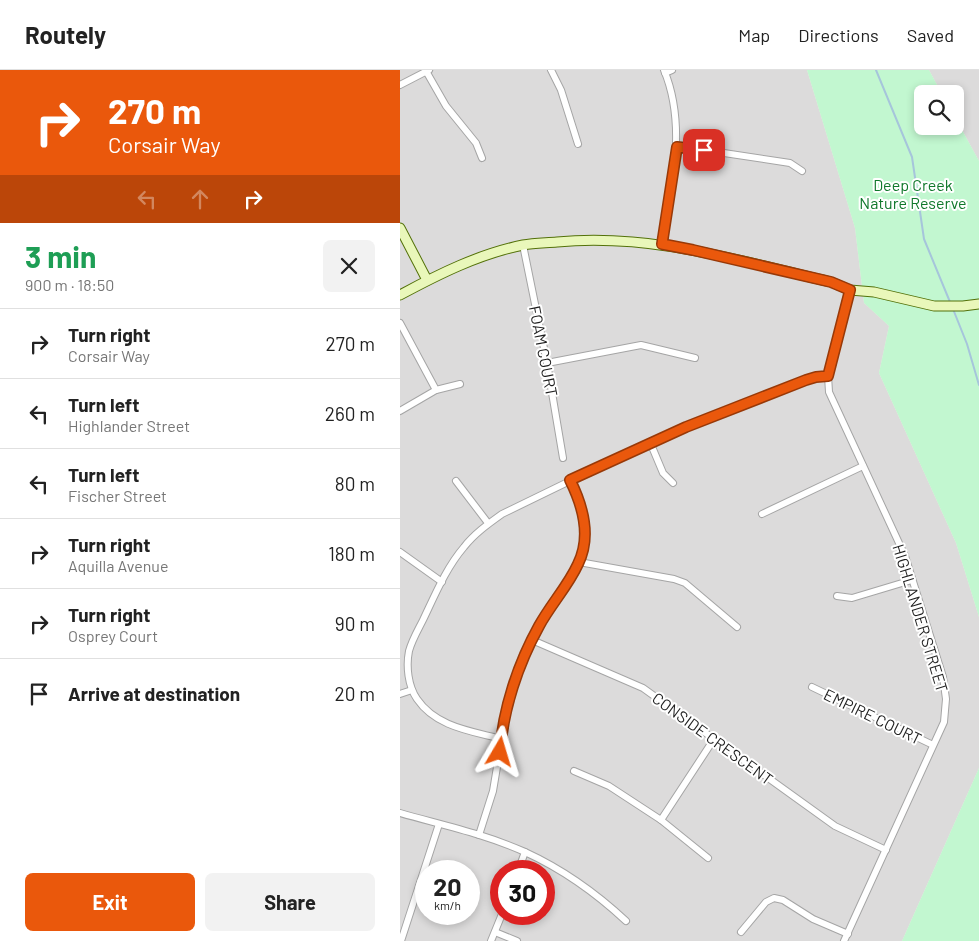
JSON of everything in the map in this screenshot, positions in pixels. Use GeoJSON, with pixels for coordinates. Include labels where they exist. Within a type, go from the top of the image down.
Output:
{"type":"FeatureCollection","features":[{"type":"Feature","properties":{"kind":"street"},"geometry":{"type":"LineString","coordinates":[[551,70],[561,90],[578,144]]}},
{"type":"Feature","properties":{"kind":"street"},"geometry":{"type":"LineString","coordinates":[[662,244],[677,147],[671,94],[664,72],[672,70]]}},
{"type":"Feature","properties":{"kind":"street"},"geometry":{"type":"LineString","coordinates":[[400,85],[428,71],[446,106],[476,143],[482,158]]}},
{"type":"Feature","properties":{"kind":"street"},"geometry":{"type":"LineString","coordinates":[[677,147],[790,163],[802,172]]}},
{"type":"Feature","properties":{"kind":"street"},"geometry":{"type":"LineString","coordinates":[[400,228],[427,280]]}},
{"type":"Feature","properties":{"kind":"street"},"geometry":{"type":"LineString","coordinates":[[400,295],[427,280],[464,264],[524,245],[607,239],[662,244],[693,250],[831,282],[850,290],[874,292],[917,303],[947,307],[979,304]]}},
{"type":"Feature","properties":{"kind":"street","name":"FOAM COURT"},"geometry":{"type":"LineString","coordinates":[[524,245],[563,458]]}},
{"type":"Feature","properties":{"kind":"street","name":"HIGHLANDER STREET"},"geometry":{"type":"LineString","coordinates":[[844,941],[944,722],[946,711],[943,677],[905,556],[829,392],[828,376],[850,290]]}},
{"type":"Feature","properties":{"kind":"street"},"geometry":{"type":"LineString","coordinates":[[400,323],[436,390]]}},
{"type":"Feature","properties":{"kind":"street"},"geometry":{"type":"LineString","coordinates":[[547,363],[641,345],[695,358]]}},
{"type":"Feature","properties":{"kind":"street"},"geometry":{"type":"LineString","coordinates":[[501,739],[462,729],[440,720],[424,708],[412,690],[408,671],[409,652],[442,582],[464,546],[488,523],[502,514],[650,442],[806,380],[828,376]]}},
{"type":"Feature","properties":{"kind":"street"},"geometry":{"type":"LineString","coordinates":[[400,412],[436,390],[460,384]]}},
{"type":"Feature","properties":{"kind":"street"},"geometry":{"type":"LineString","coordinates":[[650,442],[663,473],[673,482]]}},
{"type":"Feature","properties":{"kind":"street"},"geometry":{"type":"LineString","coordinates":[[762,514],[863,466]]}},
{"type":"Feature","properties":{"kind":"street"},"geometry":{"type":"LineString","coordinates":[[479,835],[496,776],[501,739],[518,672],[532,640],[550,607],[579,562],[584,544],[585,524],[580,502],[570,480]]}},
{"type":"Feature","properties":{"kind":"street"},"geometry":{"type":"LineString","coordinates":[[456,481],[488,523]]}},
{"type":"Feature","properties":{"kind":"street"},"geometry":{"type":"LineString","coordinates":[[400,552],[442,582]]}},
{"type":"Feature","properties":{"kind":"street"},"geometry":{"type":"LineString","coordinates":[[579,562],[674,579],[685,584],[737,627]]}},
{"type":"Feature","properties":{"kind":"street"},"geometry":{"type":"LineString","coordinates":[[837,596],[852,598],[912,580]]}},
{"type":"Feature","properties":{"kind":"street","name":"CONSIDE CRESCENT"},"geometry":{"type":"LineString","coordinates":[[532,640],[643,688],[835,826],[886,850]]}},
{"type":"Feature","properties":{"kind":"street","name":"EMPIRE COURT"},"geometry":{"type":"LineString","coordinates":[[812,687],[933,745]]}},
{"type":"Feature","properties":{"kind":"street"},"geometry":{"type":"LineString","coordinates":[[400,694],[412,690]]}},
{"type":"Feature","properties":{"kind":"street"},"geometry":{"type":"LineString","coordinates":[[661,820],[714,739]]}},
{"type":"Feature","properties":{"kind":"street"},"geometry":{"type":"LineString","coordinates":[[574,771],[609,786],[661,820],[708,858]]}},
{"type":"Feature","properties":{"kind":"street"},"geometry":{"type":"LineString","coordinates":[[400,812],[479,835],[542,860],[588,889],[626,921]]}},
{"type":"Feature","properties":{"kind":"street"},"geometry":{"type":"LineString","coordinates":[[401,941],[439,824]]}},
{"type":"Feature","properties":{"kind":"street"},"geometry":{"type":"LineString","coordinates":[[522,860],[525,852]]}},
{"type":"Feature","properties":{"kind":"street"},"geometry":{"type":"LineString","coordinates":[[741,932],[766,902],[774,898],[784,900],[813,919],[848,934]]}},
{"type":"Feature","properties":{"kind":"street"},"geometry":{"type":"LineString","coordinates":[[491,941],[498,925]]}},
{"type":"Feature","properties":{"kind":"street"},"geometry":{"type":"LineString","coordinates":[[495,932],[517,941]]}},
{"type":"Feature","properties":{"kind":"shaded area"},"geometry":{"type":"Polygon","coordinates":[[[400,70],[807,70],[855,228],[864,303],[889,326],[879,373],[956,543],[979,617],[979,768],[902,941],[400,941],[400,70]]]}},
{"type":"Feature","properties":{"kind":"shaded area"},"geometry":{"type":"Polygon","coordinates":[[[929,70],[979,70],[979,161],[964,134],[964,85],[937,85],[929,70]]]}},
{"type":"Feature","properties":{"kind":"green space","name":"Deep Creek Nature Reserve"},"geometry":{"type":"Polygon","coordinates":[[[807,70],[929,70],[937,85],[914,85],[914,135],[964,134],[979,161],[979,617],[956,543],[879,373],[889,326],[864,303],[855,228],[807,70]]]}},
{"type":"Feature","properties":{"kind":"green space"},"geometry":{"type":"Polygon","coordinates":[[[979,768],[979,941],[902,941],[979,768]]]}},
{"type":"Feature","properties":{"kind":"waterway"},"geometry":{"type":"LineString","coordinates":[[876,70],[912,157],[924,239],[950,302]]}},
{"type":"Feature","properties":{"kind":"waterway"},"geometry":{"type":"LineString","coordinates":[[953,309],[967,344],[979,385]]}},
{"type":"Feature","properties":{"kind":"route"},"geometry":{"type":"LineString","coordinates":[[500,752],[504,725],[518,672],[539,626],[575,570],[581,556],[585,524],[580,502],[570,480],[686,427],[806,380],[828,376],[829,366],[850,290],[831,282],[662,244],[677,147],[704,150]]}}]}
